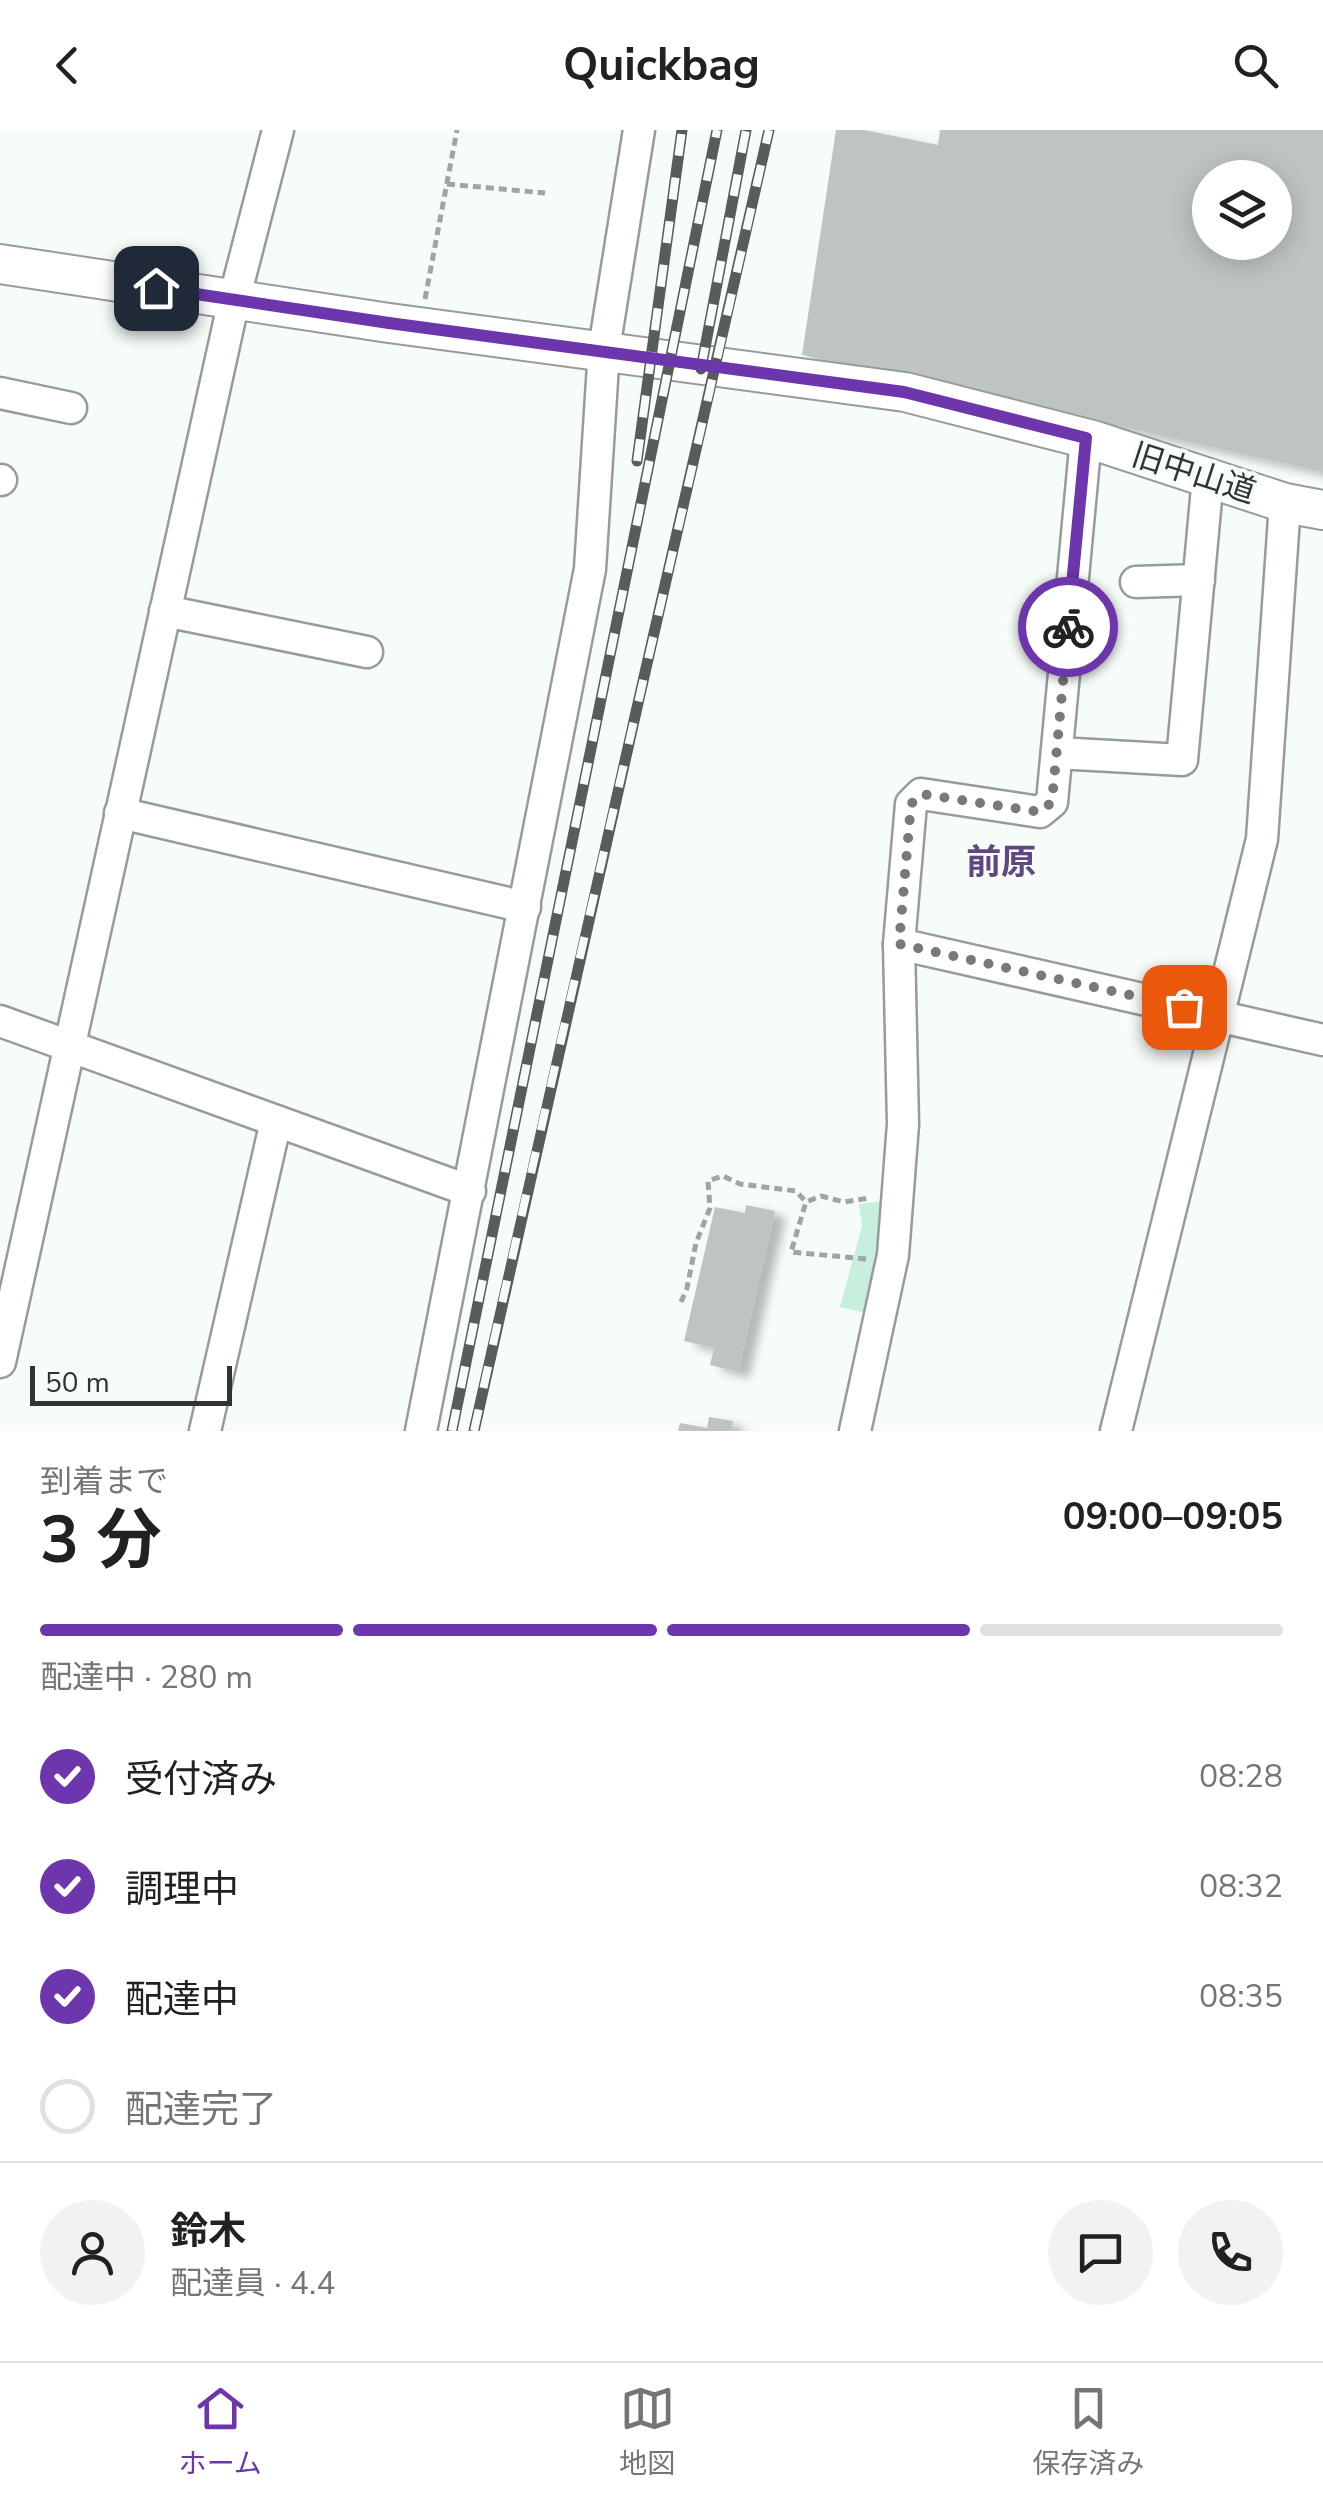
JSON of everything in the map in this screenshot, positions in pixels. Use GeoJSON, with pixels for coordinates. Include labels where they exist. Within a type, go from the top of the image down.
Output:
{"type":"FeatureCollection","features":[{"type":"Feature","properties":{"kind":"street"},"geometry":{"type":"LineString","coordinates":[[0,1362],[234,300],[278,130]]}},
{"type":"Feature","properties":{"kind":"street"},"geometry":{"type":"LineString","coordinates":[[421,1431],[590,569],[604,349],[639,130]]}},
{"type":"Feature","properties":{"kind":"street","name":"旧中山道"},"geometry":{"type":"LineString","coordinates":[[0,264],[420,327],[904,392],[1086,438],[1285,502],[1323,510]]}},
{"type":"Feature","properties":{"kind":"street"},"geometry":{"type":"LineString","coordinates":[[0,393],[71,408]]}},
{"type":"Feature","properties":{"kind":"street"},"geometry":{"type":"LineString","coordinates":[[856,1431],[893,1256],[903,1124],[899,944],[911,804],[921,794],[1040,812],[1052,802],[1086,438]]}},
{"type":"Feature","properties":{"kind":"street"},"geometry":{"type":"LineString","coordinates":[[1057,753],[1182,760],[1208,478]]}},
{"type":"Feature","properties":{"kind":"street"},"geometry":{"type":"LineString","coordinates":[[1116,1431],[1262,839],[1285,502]]}},
{"type":"Feature","properties":{"kind":"street"},"geometry":{"type":"LineString","coordinates":[[1136,582],[1199,580]]}},
{"type":"Feature","properties":{"kind":"street"},"geometry":{"type":"LineString","coordinates":[[165,610],[367,652]]}},
{"type":"Feature","properties":{"kind":"street"},"geometry":{"type":"LineString","coordinates":[[120,814],[525,907]]}},
{"type":"Feature","properties":{"kind":"street"},"geometry":{"type":"LineString","coordinates":[[899,944],[1323,1040]]}},
{"type":"Feature","properties":{"kind":"street"},"geometry":{"type":"LineString","coordinates":[[0,1021],[470,1190]]}},
{"type":"Feature","properties":{"kind":"street"},"geometry":{"type":"LineString","coordinates":[[205,1431],[276,1121]]}},
{"type":"Feature","properties":{"kind":"path"},"geometry":{"type":"LineString","coordinates":[[420,327],[457,130]]}},
{"type":"Feature","properties":{"kind":"path"},"geometry":{"type":"LineString","coordinates":[[447,184],[545,193]]}},
{"type":"Feature","properties":{"kind":"path"},"geometry":{"type":"LineString","coordinates":[[681,1302],[696,1243],[710,1208],[708,1180],[722,1176],[740,1184],[796,1191],[806,1202]]}},
{"type":"Feature","properties":{"kind":"path"},"geometry":{"type":"LineString","coordinates":[[806,1202],[821,1196],[844,1202],[898,1194]]}},
{"type":"Feature","properties":{"kind":"path"},"geometry":{"type":"LineString","coordinates":[[806,1202],[791,1252],[870,1260]]}},
{"type":"Feature","properties":{"kind":"green space"},"geometry":{"type":"Polygon","coordinates":[[[885,1201],[875,1315],[840,1307],[862,1226],[859,1204],[885,1201]]]}},
{"type":"Feature","properties":{"kind":"building"},"geometry":{"type":"Polygon","coordinates":[[[836,130],[864,130],[938,145],[940,130],[1323,130],[1323,472],[802,355],[836,130]]]}},
{"type":"Feature","properties":{"kind":"building"},"geometry":{"type":"Polygon","coordinates":[[[746,1205],[775,1211],[738,1372],[710,1365],[714,1348],[684,1341],[715,1207],[745,1213],[746,1205]]]}},
{"type":"Feature","properties":{"kind":"building"},"geometry":{"type":"Polygon","coordinates":[[[709,1417],[733,1421],[731,1431],[678,1431],[680,1423],[707,1428],[709,1417]]]}},
{"type":"Feature","properties":{"kind":"railway"},"geometry":{"type":"LineString","coordinates":[[637,461],[682,130]]}},
{"type":"Feature","properties":{"kind":"railway"},"geometry":{"type":"LineString","coordinates":[[452,1431],[717,130]]}},
{"type":"Feature","properties":{"kind":"railway"},"geometry":{"type":"LineString","coordinates":[[701,369],[746,130]]}},
{"type":"Feature","properties":{"kind":"railway"},"geometry":{"type":"LineString","coordinates":[[474,1431],[769,130]]}},
{"type":"Feature","properties":{"kind":"way so far"},"geometry":{"type":"LineString","coordinates":[[1068,627],[1052,802],[1040,812],[921,794],[911,804],[899,944],[1184,1007]]}},
{"type":"Feature","properties":{"kind":"district","name":"前原"},"geometry":{"type":"Point","coordinates":[1001,862]}},
{"type":"Feature","properties":{"kind":"route"},"geometry":{"type":"LineString","coordinates":[[156,288],[904,392],[1086,438],[1068,627]]}}]}
